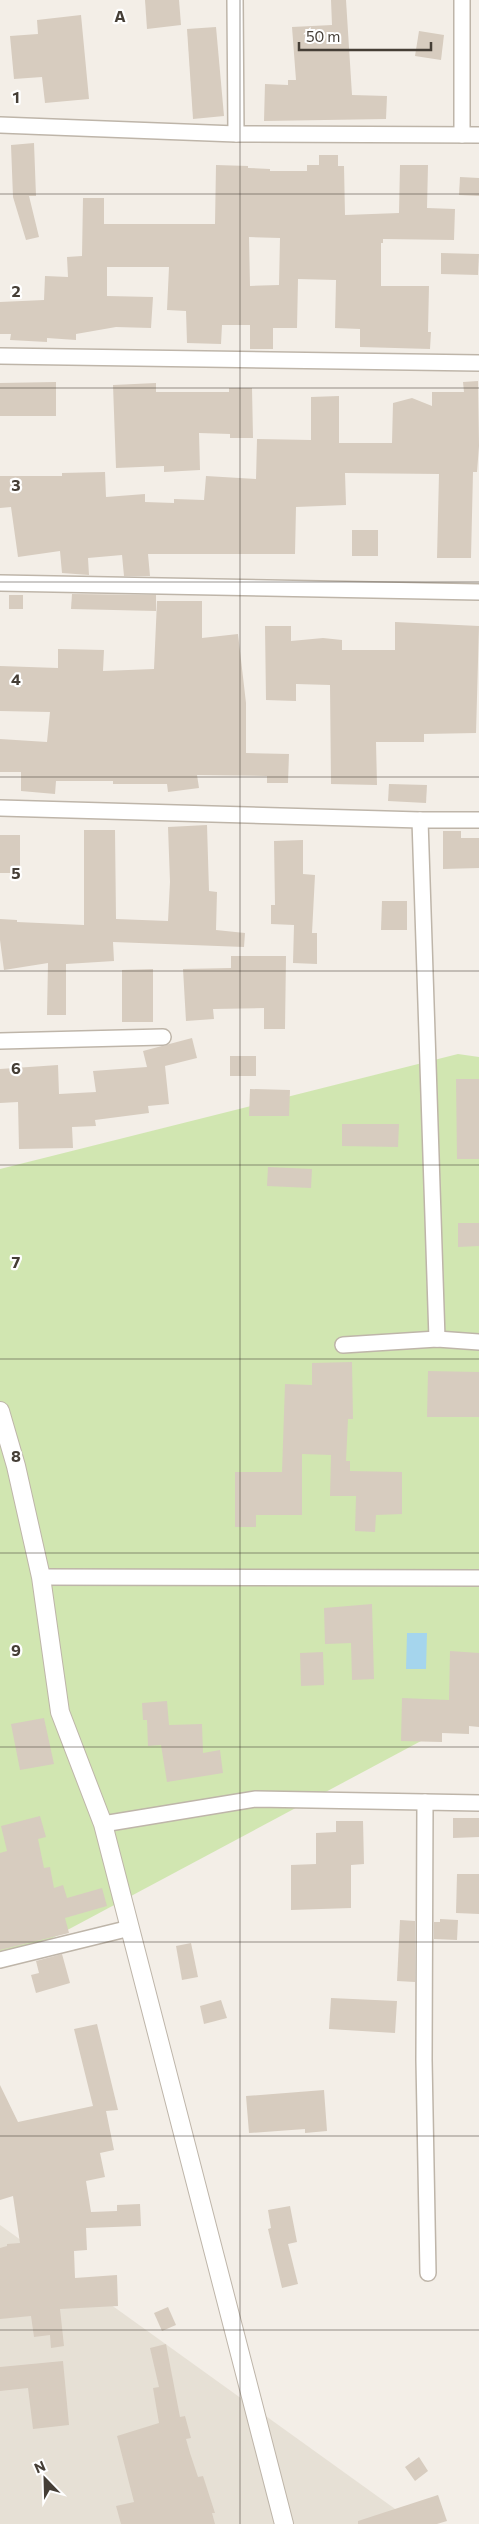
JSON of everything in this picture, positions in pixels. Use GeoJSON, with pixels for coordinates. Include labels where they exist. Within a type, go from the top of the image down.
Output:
{"type":"FeatureCollection","features":[{"type":"Feature","properties":{"kind":"street"},"geometry":{"type":"LineString","coordinates":[[235,0],[236,134]]}},
{"type":"Feature","properties":{"kind":"street"},"geometry":{"type":"LineString","coordinates":[[462,0],[462,135]]}},
{"type":"Feature","properties":{"kind":"street"},"geometry":{"type":"LineString","coordinates":[[0,126],[236,134],[479,135]]}},
{"type":"Feature","properties":{"kind":"street"},"geometry":{"type":"LineString","coordinates":[[0,356],[479,363]]}},
{"type":"Feature","properties":{"kind":"street"},"geometry":{"type":"LineString","coordinates":[[0,583],[479,592]]}},
{"type":"Feature","properties":{"kind":"street"},"geometry":{"type":"LineString","coordinates":[[0,808],[479,820]]}},
{"type":"Feature","properties":{"kind":"street"},"geometry":{"type":"LineString","coordinates":[[420,820],[437,1340]]}},
{"type":"Feature","properties":{"kind":"street"},"geometry":{"type":"LineString","coordinates":[[0,1040],[163,1037]]}},
{"type":"Feature","properties":{"kind":"street"},"geometry":{"type":"LineString","coordinates":[[343,1345],[437,1340],[479,1342]]}},
{"type":"Feature","properties":{"kind":"street"},"geometry":{"type":"LineString","coordinates":[[0,1411],[16,1466],[41,1577],[60,1712],[103,1824],[284,2524]]}},
{"type":"Feature","properties":{"kind":"street"},"geometry":{"type":"LineString","coordinates":[[41,1577],[479,1578]]}},
{"type":"Feature","properties":{"kind":"street"},"geometry":{"type":"LineString","coordinates":[[103,1824],[256,1799],[479,1803]]}},
{"type":"Feature","properties":{"kind":"street"},"geometry":{"type":"LineString","coordinates":[[425,1802],[424,2060],[428,2273]]}},
{"type":"Feature","properties":{"kind":"street"},"geometry":{"type":"LineString","coordinates":[[0,1960],[130,1928]]}},
{"type":"Feature","properties":{"kind":"shaded area"},"geometry":{"type":"Polygon","coordinates":[[[0,2225],[416,2524],[0,2524],[0,2225]]]}},
{"type":"Feature","properties":{"kind":"green space"},"geometry":{"type":"Polygon","coordinates":[[[458,1054],[479,1057],[479,1710],[0,1966],[0,1169],[458,1054]]]}},
{"type":"Feature","properties":{"kind":"water"},"geometry":{"type":"Polygon","coordinates":[[[407,1633],[427,1633],[426,1669],[406,1669],[407,1633]]]}},
{"type":"Feature","properties":{"kind":"building"},"geometry":{"type":"Polygon","coordinates":[[[145,0],[179,0],[181,25],[147,29],[145,0]]]}},
{"type":"Feature","properties":{"kind":"building"},"geometry":{"type":"Polygon","coordinates":[[[331,0],[346,0],[352,95],[387,96],[386,119],[264,121],[265,84],[288,85],[288,80],[296,80],[292,27],[332,25],[331,0]]]}},
{"type":"Feature","properties":{"kind":"building"},"geometry":{"type":"Polygon","coordinates":[[[81,15],[89,99],[45,103],[42,77],[14,79],[10,36],[38,34],[37,20],[81,15]]]}},
{"type":"Feature","properties":{"kind":"building"},"geometry":{"type":"Polygon","coordinates":[[[216,27],[224,116],[193,119],[187,29],[216,27]]]}},
{"type":"Feature","properties":{"kind":"building"},"geometry":{"type":"Polygon","coordinates":[[[419,31],[444,35],[441,60],[415,56],[419,31]]]}},
{"type":"Feature","properties":{"kind":"building"},"geometry":{"type":"Polygon","coordinates":[[[34,143],[36,196],[29,196],[39,237],[26,240],[13,197],[11,145],[34,143]]]}},
{"type":"Feature","properties":{"kind":"building"},"geometry":{"type":"Polygon","coordinates":[[[319,155],[338,155],[338,166],[344,166],[345,215],[399,213],[400,165],[428,165],[427,208],[455,209],[454,240],[383,239],[383,243],[381,243],[381,286],[429,286],[428,332],[431,332],[430,349],[360,347],[360,329],[335,328],[336,280],[298,279],[297,328],[273,328],[273,349],[250,349],[250,325],[222,325],[221,344],[187,343],[186,311],[167,310],[169,267],[107,267],[107,296],[153,297],[151,328],[116,327],[76,334],[76,340],[47,338],[47,342],[10,340],[11,334],[0,334],[0,302],[44,300],[45,276],[68,277],[67,257],[82,256],[83,198],[104,198],[104,224],[215,224],[216,165],[248,166],[248,168],[270,169],[270,171],[307,171],[307,165],[319,165],[319,155]],[[249,237],[250,286],[279,285],[280,238],[249,237]]]}},
{"type":"Feature","properties":{"kind":"building"},"geometry":{"type":"Polygon","coordinates":[[[460,177],[479,178],[479,196],[459,195],[460,177]]]}},
{"type":"Feature","properties":{"kind":"building"},"geometry":{"type":"Polygon","coordinates":[[[441,253],[479,254],[478,275],[441,274],[441,253]]]}},
{"type":"Feature","properties":{"kind":"building"},"geometry":{"type":"Polygon","coordinates":[[[478,381],[479,446],[477,472],[473,472],[471,558],[437,558],[439,474],[345,473],[346,505],[296,507],[295,554],[148,554],[150,576],[124,576],[122,555],[88,558],[89,575],[62,573],[60,551],[18,557],[11,507],[0,508],[0,476],[62,476],[62,473],[105,472],[106,497],[145,494],[145,502],[174,503],[174,499],[204,500],[206,476],[256,479],[257,439],[311,440],[311,397],[339,396],[339,443],[392,443],[393,403],[412,398],[432,406],[432,392],[464,392],[463,382],[478,381]]]}},
{"type":"Feature","properties":{"kind":"building"},"geometry":{"type":"Polygon","coordinates":[[[56,382],[56,416],[0,416],[0,383],[56,382]]]}},
{"type":"Feature","properties":{"kind":"building"},"geometry":{"type":"Polygon","coordinates":[[[156,383],[156,392],[229,392],[229,388],[252,388],[253,438],[230,438],[230,434],[199,433],[200,470],[164,472],[164,466],[116,468],[113,385],[156,383]]]}},
{"type":"Feature","properties":{"kind":"building"},"geometry":{"type":"Polygon","coordinates":[[[352,530],[378,530],[378,556],[352,556],[352,530]]]}},
{"type":"Feature","properties":{"kind":"building"},"geometry":{"type":"Polygon","coordinates":[[[72,594],[156,595],[156,611],[71,609],[72,594]]]}},
{"type":"Feature","properties":{"kind":"building"},"geometry":{"type":"Polygon","coordinates":[[[9,595],[23,595],[23,609],[9,609],[9,595]]]}},
{"type":"Feature","properties":{"kind":"building"},"geometry":{"type":"Polygon","coordinates":[[[157,601],[202,601],[202,638],[238,634],[246,703],[246,753],[289,754],[288,783],[267,783],[267,776],[197,775],[199,788],[168,792],[167,784],[113,784],[113,781],[56,781],[55,794],[21,791],[21,772],[0,772],[0,739],[47,742],[50,712],[0,711],[0,666],[58,668],[58,649],[104,650],[103,671],[154,669],[157,601]]]}},
{"type":"Feature","properties":{"kind":"building"},"geometry":{"type":"Polygon","coordinates":[[[395,622],[479,626],[476,733],[424,734],[424,742],[376,742],[377,785],[331,784],[330,685],[296,684],[296,701],[266,700],[265,626],[291,626],[291,641],[323,638],[342,640],[342,650],[395,650],[395,622]]]}},
{"type":"Feature","properties":{"kind":"building"},"geometry":{"type":"Polygon","coordinates":[[[389,784],[427,785],[426,803],[388,801],[389,784]]]}},
{"type":"Feature","properties":{"kind":"building"},"geometry":{"type":"Polygon","coordinates":[[[207,825],[209,891],[217,892],[216,930],[245,933],[244,947],[113,942],[114,961],[66,964],[66,1015],[47,1015],[48,963],[4,970],[0,940],[0,919],[17,920],[17,922],[84,925],[84,830],[115,830],[116,919],[168,921],[170,882],[168,827],[207,825]]]}},
{"type":"Feature","properties":{"kind":"building"},"geometry":{"type":"Polygon","coordinates":[[[443,831],[461,831],[461,838],[479,838],[479,868],[443,869],[443,831]]]}},
{"type":"Feature","properties":{"kind":"building"},"geometry":{"type":"Polygon","coordinates":[[[0,835],[20,835],[20,873],[0,873],[0,835]]]}},
{"type":"Feature","properties":{"kind":"building"},"geometry":{"type":"Polygon","coordinates":[[[303,840],[303,874],[315,875],[312,933],[317,933],[317,964],[293,963],[294,925],[271,924],[271,905],[275,905],[274,841],[303,840]]]}},
{"type":"Feature","properties":{"kind":"building"},"geometry":{"type":"Polygon","coordinates":[[[382,901],[407,901],[407,930],[381,930],[382,901]]]}},
{"type":"Feature","properties":{"kind":"building"},"geometry":{"type":"Polygon","coordinates":[[[231,956],[286,956],[285,1029],[264,1029],[264,1008],[213,1009],[214,1019],[186,1021],[183,969],[231,968],[231,956]]]}},
{"type":"Feature","properties":{"kind":"building"},"geometry":{"type":"Polygon","coordinates":[[[153,969],[153,1022],[122,1022],[122,970],[153,969]]]}},
{"type":"Feature","properties":{"kind":"building"},"geometry":{"type":"Polygon","coordinates":[[[192,1038],[197,1058],[165,1066],[169,1104],[148,1106],[149,1113],[95,1120],[96,1126],[72,1127],[73,1148],[19,1149],[18,1102],[0,1103],[0,1069],[58,1065],[59,1094],[96,1092],[93,1071],[147,1067],[143,1051],[192,1038]]]}},
{"type":"Feature","properties":{"kind":"building"},"geometry":{"type":"Polygon","coordinates":[[[230,1056],[256,1056],[256,1076],[230,1076],[230,1056]]]}},
{"type":"Feature","properties":{"kind":"building"},"geometry":{"type":"Polygon","coordinates":[[[456,1079],[479,1079],[479,1159],[457,1159],[456,1079]]]}},
{"type":"Feature","properties":{"kind":"building"},"geometry":{"type":"Polygon","coordinates":[[[250,1089],[290,1090],[289,1116],[249,1116],[250,1089]]]}},
{"type":"Feature","properties":{"kind":"building"},"geometry":{"type":"Polygon","coordinates":[[[342,1124],[399,1124],[398,1147],[342,1146],[342,1124]]]}},
{"type":"Feature","properties":{"kind":"building"},"geometry":{"type":"Polygon","coordinates":[[[268,1167],[312,1169],[311,1188],[267,1186],[268,1167]]]}},
{"type":"Feature","properties":{"kind":"building"},"geometry":{"type":"Polygon","coordinates":[[[458,1223],[479,1223],[479,1246],[458,1247],[458,1223]]]}},
{"type":"Feature","properties":{"kind":"building"},"geometry":{"type":"Polygon","coordinates":[[[352,1362],[353,1419],[348,1419],[346,1461],[350,1461],[350,1471],[402,1472],[402,1514],[376,1515],[375,1532],[355,1531],[356,1496],[330,1496],[331,1455],[302,1454],[302,1515],[256,1515],[256,1527],[235,1527],[235,1472],[282,1472],[285,1384],[312,1385],[312,1363],[352,1362]]]}},
{"type":"Feature","properties":{"kind":"building"},"geometry":{"type":"Polygon","coordinates":[[[428,1371],[479,1372],[479,1417],[427,1417],[428,1371]]]}},
{"type":"Feature","properties":{"kind":"building"},"geometry":{"type":"Polygon","coordinates":[[[372,1604],[374,1679],[352,1680],[351,1643],[325,1644],[324,1608],[372,1604]]]}},
{"type":"Feature","properties":{"kind":"building"},"geometry":{"type":"Polygon","coordinates":[[[450,1651],[479,1653],[479,1727],[469,1726],[469,1734],[442,1733],[442,1742],[401,1741],[402,1698],[449,1700],[450,1651]]]}},
{"type":"Feature","properties":{"kind":"building"},"geometry":{"type":"Polygon","coordinates":[[[323,1652],[324,1685],[301,1686],[300,1653],[323,1652]]]}},
{"type":"Feature","properties":{"kind":"building"},"geometry":{"type":"Polygon","coordinates":[[[167,1701],[169,1725],[202,1724],[203,1753],[220,1750],[223,1773],[167,1782],[161,1745],[148,1746],[147,1720],[143,1720],[142,1703],[167,1701]]]}},
{"type":"Feature","properties":{"kind":"building"},"geometry":{"type":"Polygon","coordinates":[[[44,1718],[54,1764],[20,1770],[11,1724],[44,1718]]]}},
{"type":"Feature","properties":{"kind":"building"},"geometry":{"type":"Polygon","coordinates":[[[40,1816],[46,1837],[38,1839],[44,1868],[50,1867],[54,1888],[63,1885],[67,1898],[102,1888],[107,1906],[65,1918],[69,1933],[0,1950],[0,1853],[7,1851],[1,1826],[40,1816]]]}},
{"type":"Feature","properties":{"kind":"building"},"geometry":{"type":"Polygon","coordinates":[[[453,1818],[479,1818],[479,1837],[453,1838],[453,1818]]]}},
{"type":"Feature","properties":{"kind":"building"},"geometry":{"type":"Polygon","coordinates":[[[336,1821],[363,1821],[364,1864],[351,1865],[351,1908],[291,1910],[291,1865],[316,1864],[316,1833],[336,1832],[336,1821]]]}},
{"type":"Feature","properties":{"kind":"building"},"geometry":{"type":"Polygon","coordinates":[[[457,1874],[479,1874],[479,1914],[456,1913],[457,1874]]]}},
{"type":"Feature","properties":{"kind":"building"},"geometry":{"type":"Polygon","coordinates":[[[440,1919],[458,1920],[457,1940],[434,1939],[434,1922],[440,1922],[440,1919]]]}},
{"type":"Feature","properties":{"kind":"building"},"geometry":{"type":"Polygon","coordinates":[[[400,1920],[415,1921],[415,1982],[397,1981],[400,1920]]]}},
{"type":"Feature","properties":{"kind":"building"},"geometry":{"type":"Polygon","coordinates":[[[191,1943],[198,1977],[182,1980],[176,1946],[191,1943]]]}},
{"type":"Feature","properties":{"kind":"building"},"geometry":{"type":"Polygon","coordinates":[[[62,1954],[70,1983],[36,1993],[31,1975],[39,1973],[36,1961],[62,1954]]]}},
{"type":"Feature","properties":{"kind":"building"},"geometry":{"type":"Polygon","coordinates":[[[331,1998],[397,2001],[395,2033],[329,2029],[331,1998]]]}},
{"type":"Feature","properties":{"kind":"building"},"geometry":{"type":"Polygon","coordinates":[[[221,2000],[227,2018],[204,2024],[200,2006],[221,2000]]]}},
{"type":"Feature","properties":{"kind":"building"},"geometry":{"type":"Polygon","coordinates":[[[97,2024],[118,2110],[106,2111],[114,2150],[100,2153],[105,2177],[86,2181],[91,2212],[117,2211],[117,2205],[140,2204],[141,2226],[86,2228],[87,2250],[74,2251],[75,2278],[117,2275],[118,2306],[60,2309],[64,2346],[51,2348],[50,2335],[34,2337],[31,2316],[0,2319],[0,2248],[7,2246],[7,2244],[20,2243],[13,2196],[0,2200],[0,2085],[18,2122],[93,2106],[74,2029],[97,2024]]]}},
{"type":"Feature","properties":{"kind":"building"},"geometry":{"type":"Polygon","coordinates":[[[324,2090],[327,2131],[305,2133],[305,2129],[249,2133],[246,2096],[324,2090]]]}},
{"type":"Feature","properties":{"kind":"building"},"geometry":{"type":"Polygon","coordinates":[[[290,2206],[297,2242],[288,2244],[298,2284],[282,2288],[268,2229],[271,2228],[268,2210],[290,2206]]]}},
{"type":"Feature","properties":{"kind":"building"},"geometry":{"type":"Polygon","coordinates":[[[168,2307],[176,2325],[162,2331],[154,2313],[168,2307]]]}},
{"type":"Feature","properties":{"kind":"building"},"geometry":{"type":"Polygon","coordinates":[[[166,2344],[180,2417],[185,2416],[191,2438],[186,2439],[198,2477],[203,2476],[215,2513],[212,2513],[215,2524],[121,2524],[116,2506],[134,2502],[117,2436],[159,2423],[153,2388],[159,2387],[150,2348],[166,2344]]]}},
{"type":"Feature","properties":{"kind":"building"},"geometry":{"type":"Polygon","coordinates":[[[63,2361],[69,2425],[33,2429],[28,2388],[0,2391],[0,2367],[63,2361]]]}},
{"type":"Feature","properties":{"kind":"building"},"geometry":{"type":"Polygon","coordinates":[[[419,2457],[428,2471],[415,2481],[405,2467],[419,2457]]]}},
{"type":"Feature","properties":{"kind":"building"},"geometry":{"type":"Polygon","coordinates":[[[438,2495],[447,2521],[437,2524],[358,2524],[358,2521],[438,2495]]]}}]}
